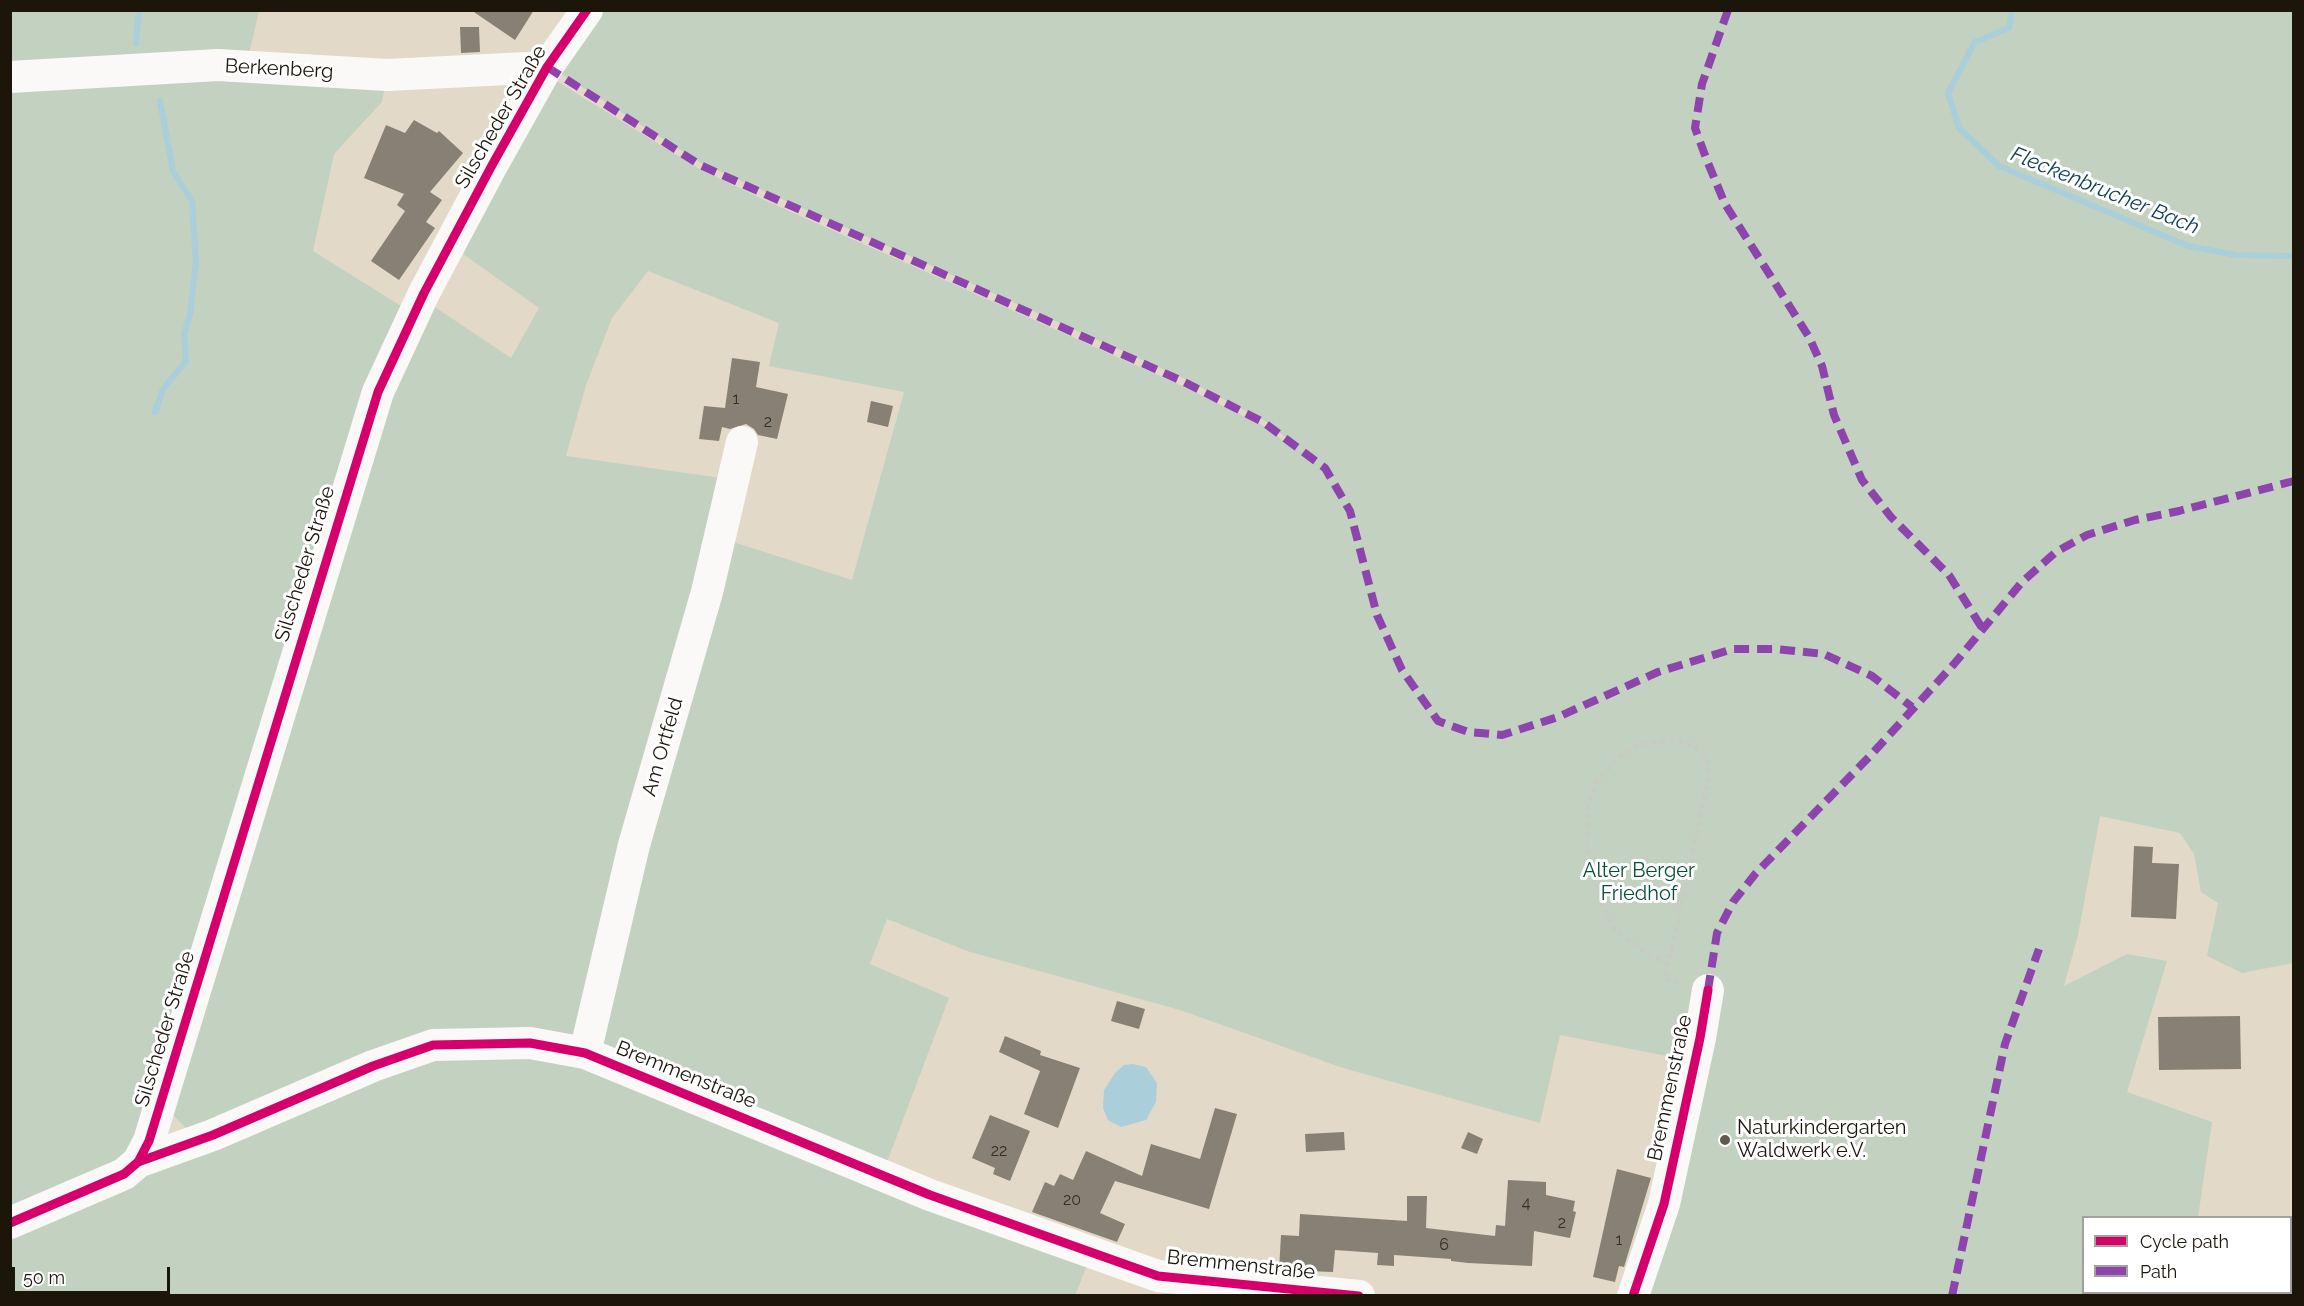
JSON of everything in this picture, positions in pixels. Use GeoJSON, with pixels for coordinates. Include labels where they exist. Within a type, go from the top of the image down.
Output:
{"type":"FeatureCollection","features":[{"type":"Feature","properties":{"kind":"street","name":"Silscheder Straße"},"geometry":{"type":"LineString","coordinates":[[138,1162],[149,1142],[378,392],[424,293],[547,67],[587,10]]}},
{"type":"Feature","properties":{"kind":"street","name":"Berkenberg"},"geometry":{"type":"LineString","coordinates":[[10,77],[218,65],[387,75],[547,67]]}},
{"type":"Feature","properties":{"kind":"street","name":"Am Ortfeld"},"geometry":{"type":"LineString","coordinates":[[585,1053],[634,845],[707,592],[742,442]]}},
{"type":"Feature","properties":{"kind":"street","name":"Bremmenstraße"},"geometry":{"type":"LineString","coordinates":[[1633,1296],[1664,1204],[1700,1038],[1708,990]]}},
{"type":"Feature","properties":{"kind":"street","name":"Bremmenstraße"},"geometry":{"type":"LineString","coordinates":[[10,1223],[124,1174],[138,1162],[213,1135],[373,1066],[433,1045],[530,1043],[585,1053],[930,1195],[1158,1276],[1359,1296]]}},
{"type":"Feature","properties":{"kind":"path"},"geometry":{"type":"LineString","coordinates":[[1668,964],[1652,957],[1614,929],[1598,894],[1587,844],[1587,809],[1596,783],[1616,759],[1641,744],[1675,740],[1694,746],[1707,759],[1709,777],[1665,980],[1708,990]]}},
{"type":"Feature","properties":{"kind":"green space"},"geometry":{"type":"Polygon","coordinates":[[[10,11],[259,11],[247,62],[11,77],[10,11]]]}},
{"type":"Feature","properties":{"kind":"green space","name":"Alter Berger Friedhof"},"geometry":{"type":"Polygon","coordinates":[[[600,11],[2293,11],[2293,963],[2242,973],[2207,956],[2218,903],[2201,892],[2194,854],[2180,833],[2100,816],[2078,935],[2064,986],[2127,954],[2167,961],[2127,1092],[2212,1122],[2198,1216],[2082,1216],[2082,1294],[2251,1295],[1639,1295],[1692,1061],[1560,1035],[1540,1123],[1343,1068],[1180,1010],[967,951],[887,919],[870,964],[949,998],[884,1170],[592,1045],[724,539],[852,580],[904,392],[769,366],[779,323],[648,271],[612,318],[586,385],[566,456],[728,479],[579,1042],[500,1034],[216,1125],[186,1128],[170,1112],[351,506],[429,303],[511,358],[539,308],[459,251],[553,79],[698,168],[762,199],[1178,384],[1262,425],[1291,446],[1293,443],[1265,421],[1183,378],[701,163],[557,71],[600,11]]]}},
{"type":"Feature","properties":{"kind":"green space"},"geometry":{"type":"Polygon","coordinates":[[[236,68],[386,78],[382,102],[334,154],[313,251],[409,311],[160,1081],[126,1155],[11,1215],[11,85],[236,68]]]}},
{"type":"Feature","properties":{"kind":"green space"},"geometry":{"type":"Polygon","coordinates":[[[460,1051],[580,1060],[1088,1263],[1075,1296],[11,1296],[10,1232],[327,1091],[460,1051]]]}},
{"type":"Feature","properties":{"kind":"water"},"geometry":{"type":"Polygon","coordinates":[[[1133,1064],[1146,1067],[1157,1083],[1156,1102],[1146,1120],[1121,1127],[1108,1120],[1103,1108],[1104,1090],[1115,1073],[1124,1065],[1133,1064]]]}},
{"type":"Feature","properties":{"kind":"building"},"geometry":{"type":"Polygon","coordinates":[[[471,10],[534,10],[515,40],[471,10]]]}},
{"type":"Feature","properties":{"kind":"building"},"geometry":{"type":"Polygon","coordinates":[[[460,27],[479,27],[480,52],[461,53],[460,27]]]}},
{"type":"Feature","properties":{"kind":"building"},"geometry":{"type":"Polygon","coordinates":[[[414,120],[437,133],[439,131],[463,153],[430,192],[442,200],[426,222],[435,228],[399,280],[371,261],[405,211],[397,205],[404,194],[364,178],[386,125],[405,133],[414,120]]]}},
{"type":"Feature","properties":{"kind":"building"},"geometry":{"type":"Polygon","coordinates":[[[732,358],[760,362],[756,387],[788,394],[777,439],[758,435],[746,424],[730,429],[722,427],[719,441],[699,439],[704,406],[725,408],[732,358]]]}},
{"type":"Feature","properties":{"kind":"building"},"geometry":{"type":"Polygon","coordinates":[[[871,401],[893,406],[888,427],[867,422],[871,401]]]}},
{"type":"Feature","properties":{"kind":"building"},"geometry":{"type":"Polygon","coordinates":[[[2134,846],[2153,847],[2152,863],[2179,864],[2176,919],[2131,917],[2134,846]]]}},
{"type":"Feature","properties":{"kind":"building"},"geometry":{"type":"Polygon","coordinates":[[[1117,1001],[1145,1009],[1139,1029],[1111,1021],[1117,1001]]]}},
{"type":"Feature","properties":{"kind":"building"},"geometry":{"type":"Polygon","coordinates":[[[2240,1016],[2241,1069],[2159,1070],[2158,1017],[2240,1016]]]}},
{"type":"Feature","properties":{"kind":"building"},"geometry":{"type":"Polygon","coordinates":[[[1005,1036],[1041,1051],[1040,1055],[1080,1068],[1058,1128],[1024,1114],[1040,1071],[999,1052],[1005,1036]]]}},
{"type":"Feature","properties":{"kind":"building"},"geometry":{"type":"Polygon","coordinates":[[[1215,1108],[1237,1114],[1209,1209],[1115,1181],[1100,1213],[1125,1224],[1117,1242],[1032,1212],[1045,1182],[1054,1186],[1060,1174],[1073,1180],[1086,1151],[1142,1176],[1151,1144],[1200,1159],[1215,1108]]]}},
{"type":"Feature","properties":{"kind":"building"},"geometry":{"type":"Polygon","coordinates":[[[990,1115],[1030,1131],[1010,1181],[993,1174],[995,1168],[972,1158],[990,1115]]]}},
{"type":"Feature","properties":{"kind":"building"},"geometry":{"type":"Polygon","coordinates":[[[1344,1132],[1345,1150],[1306,1152],[1305,1134],[1344,1132]]]}},
{"type":"Feature","properties":{"kind":"building"},"geometry":{"type":"Polygon","coordinates":[[[1468,1132],[1483,1139],[1477,1154],[1461,1148],[1468,1132]]]}},
{"type":"Feature","properties":{"kind":"building"},"geometry":{"type":"Polygon","coordinates":[[[1617,1169],[1651,1178],[1624,1267],[1619,1266],[1615,1282],[1593,1277],[1617,1169]]]}},
{"type":"Feature","properties":{"kind":"building"},"geometry":{"type":"Polygon","coordinates":[[[1508,1180],[1546,1182],[1546,1195],[1575,1201],[1573,1211],[1576,1212],[1570,1238],[1534,1231],[1532,1266],[1468,1263],[1451,1261],[1451,1259],[1394,1255],[1394,1266],[1377,1265],[1378,1253],[1335,1250],[1333,1272],[1279,1270],[1281,1235],[1299,1236],[1300,1214],[1407,1221],[1407,1196],[1427,1196],[1426,1228],[1495,1236],[1496,1225],[1505,1226],[1508,1180]]]}},
{"type":"Feature","properties":{"kind":"waterway"},"geometry":{"type":"LineString","coordinates":[[136,44],[138,18],[141,10]]}},
{"type":"Feature","properties":{"kind":"waterway","name":"Fleckenbrucher Bach"},"geometry":{"type":"LineString","coordinates":[[2012,10],[2009,28],[1975,42],[1948,93],[1959,128],[1999,166],[2188,246],[2236,255],[2294,256]]}},
{"type":"Feature","properties":{"kind":"waterway"},"geometry":{"type":"LineString","coordinates":[[155,412],[163,389],[186,361],[184,335],[190,314],[196,262],[192,201],[173,171],[160,101]]}},
{"type":"Feature","properties":{"kind":"marked path"},"geometry":{"type":"LineString","coordinates":[[1728,10],[1702,84],[1695,128],[1706,158],[1725,204],[1809,337],[1822,366],[1834,415],[1862,480],[1891,517],[1949,575],[1982,628]]}},
{"type":"Feature","properties":{"kind":"marked path"},"geometry":{"type":"LineString","coordinates":[[547,67],[700,165],[1182,381],[1263,422],[1325,468],[1350,511],[1377,615],[1402,670],[1438,721],[1468,732],[1502,735],[1558,717],[1658,672],[1733,649],[1776,649],[1824,654],[1872,676],[1912,707]]}},
{"type":"Feature","properties":{"kind":"marked path"},"geometry":{"type":"LineString","coordinates":[[1708,990],[1717,933],[1733,902],[1756,873],[1870,756],[1954,664],[2022,582],[2056,552],[2087,535],[2135,520],[2294,481]]}},
{"type":"Feature","properties":{"kind":"marked path"},"geometry":{"type":"LineString","coordinates":[[1952,1296],[2005,1044],[2039,949]]}},
{"type":"Feature","properties":{"kind":"cycle path"},"geometry":{"type":"LineString","coordinates":[[138,1162],[149,1141],[378,392],[424,293],[491,167],[547,67],[587,10]]}},
{"type":"Feature","properties":{"kind":"cycle path"},"geometry":{"type":"LineString","coordinates":[[1633,1296],[1664,1204],[1700,1038],[1708,990]]}},
{"type":"Feature","properties":{"kind":"cycle path"},"geometry":{"type":"LineString","coordinates":[[10,1223],[124,1174],[138,1162],[213,1135],[373,1066],[433,1045],[530,1043],[585,1053],[930,1195],[1158,1276],[1359,1296]]}},
{"type":"Feature","properties":{"kind":"place","name":"Naturkindergarten Waldwerk e.V."},"geometry":{"type":"Point","coordinates":[1725,1140]}}]}
